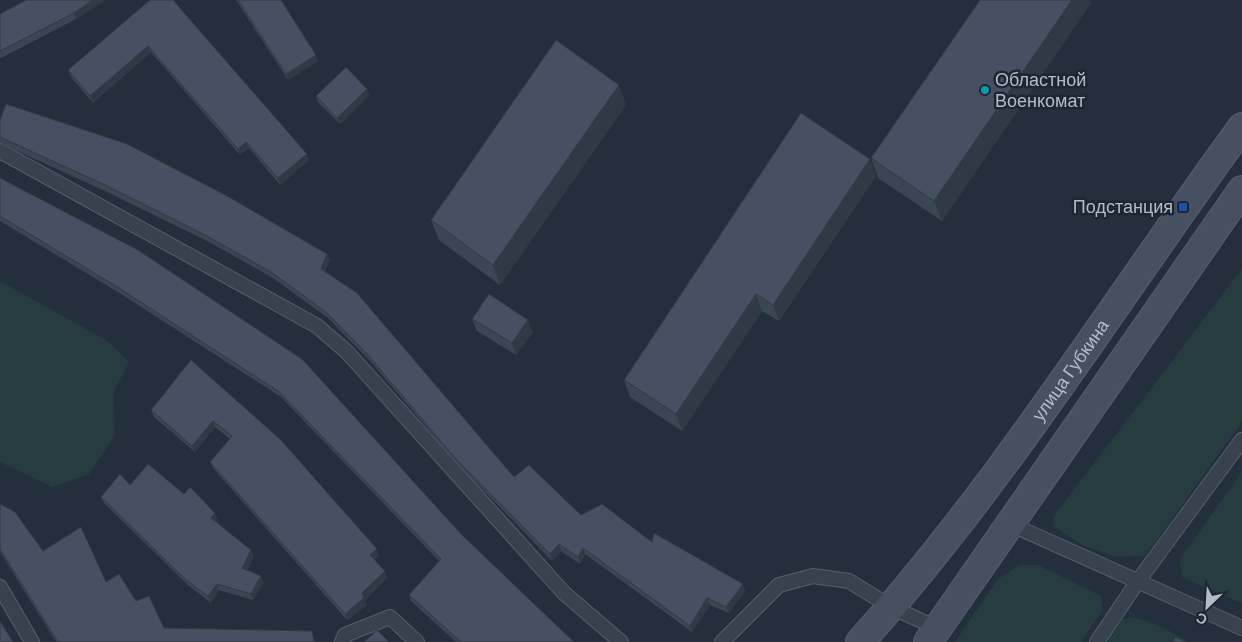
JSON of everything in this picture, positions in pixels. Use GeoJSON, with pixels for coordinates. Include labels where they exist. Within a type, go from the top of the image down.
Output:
{"type":"FeatureCollection","features":[{"type":"Feature","properties":{"kind":"main road","name":"улица Губкина"},"geometry":{"type":"LineString","coordinates":[[860,642],[891,607],[992,482],[1183,207],[1242,127]]}},
{"type":"Feature","properties":{"kind":"main road"},"geometry":{"type":"LineString","coordinates":[[932,635],[1242,190]]}},
{"type":"Feature","properties":{"kind":"lane"},"geometry":{"type":"LineString","coordinates":[[0,152],[317,326],[347,352],[564,593],[621,642]]}},
{"type":"Feature","properties":{"kind":"lane"},"geometry":{"type":"LineString","coordinates":[[1098,642],[1138,580],[1242,440]]}},
{"type":"Feature","properties":{"kind":"lane"},"geometry":{"type":"LineString","coordinates":[[1010,524],[1242,628]]}},
{"type":"Feature","properties":{"kind":"lane"},"geometry":{"type":"LineString","coordinates":[[722,642],[779,585],[814,576],[849,581],[932,635]]}},
{"type":"Feature","properties":{"kind":"lane"},"geometry":{"type":"LineString","coordinates":[[0,587],[32,642]]}},
{"type":"Feature","properties":{"kind":"lane"},"geometry":{"type":"LineString","coordinates":[[342,642],[345,635],[390,617],[416,642]]}},
{"type":"Feature","properties":{"kind":"green space"},"geometry":{"type":"Polygon","coordinates":[[[1242,269],[1242,422],[1145,556],[1115,557],[1082,545],[1053,526],[1054,516],[1242,269]]]}},
{"type":"Feature","properties":{"kind":"green space"},"geometry":{"type":"Polygon","coordinates":[[[0,281],[109,342],[129,362],[113,393],[115,435],[89,474],[52,487],[0,462],[0,281]]]}},
{"type":"Feature","properties":{"kind":"green space"},"geometry":{"type":"Polygon","coordinates":[[[1242,472],[1241,603],[1182,577],[1180,559],[1242,472]]]}},
{"type":"Feature","properties":{"kind":"green space"},"geometry":{"type":"Polygon","coordinates":[[[1019,565],[1038,565],[1101,596],[1103,609],[1081,642],[955,642],[998,579],[1019,565]]]}},
{"type":"Feature","properties":{"kind":"green space"},"geometry":{"type":"Polygon","coordinates":[[[1132,617],[1156,624],[1184,639],[1184,642],[1108,642],[1122,620],[1132,617]]]}},
{"type":"Feature","properties":{"kind":"building"},"geometry":{"type":"Polygon","coordinates":[[[26,0],[93,0],[74,13],[0,51],[0,14],[26,0]]]}},
{"type":"Feature","properties":{"kind":"building"},"geometry":{"type":"Polygon","coordinates":[[[150,0],[173,0],[307,154],[278,178],[246,142],[238,149],[148,46],[90,96],[68,70],[150,0]]]}},
{"type":"Feature","properties":{"kind":"building"},"geometry":{"type":"Polygon","coordinates":[[[238,0],[281,0],[316,55],[286,74],[238,0]]]}},
{"type":"Feature","properties":{"kind":"building","name":"Областной Военкомат"},"geometry":{"type":"Polygon","coordinates":[[[980,0],[1072,0],[934,201],[871,158],[980,0]]]}},
{"type":"Feature","properties":{"kind":"building"},"geometry":{"type":"Polygon","coordinates":[[[556,40],[619,85],[493,265],[431,220],[556,40]]]}},
{"type":"Feature","properties":{"kind":"building"},"geometry":{"type":"Polygon","coordinates":[[[346,67],[367,89],[337,118],[316,96],[346,67]]]}},
{"type":"Feature","properties":{"kind":"building"},"geometry":{"type":"Polygon","coordinates":[[[6,104],[127,144],[229,197],[327,254],[321,269],[357,293],[514,477],[529,465],[581,515],[602,504],[652,542],[654,533],[743,584],[726,607],[707,598],[690,626],[583,548],[578,557],[559,544],[550,554],[454,457],[369,356],[326,312],[271,272],[207,236],[103,184],[0,137],[0,120],[6,104]]]}},
{"type":"Feature","properties":{"kind":"building"},"geometry":{"type":"Polygon","coordinates":[[[801,113],[870,159],[773,305],[756,294],[676,414],[624,380],[801,113]]]}},
{"type":"Feature","properties":{"kind":"building"},"geometry":{"type":"Polygon","coordinates":[[[0,178],[138,250],[302,359],[462,535],[574,642],[461,642],[409,595],[441,559],[278,391],[119,288],[0,216],[0,178]]]}},
{"type":"Feature","properties":{"kind":"building"},"geometry":{"type":"Polygon","coordinates":[[[489,294],[528,320],[512,343],[472,319],[489,294]]]}},
{"type":"Feature","properties":{"kind":"building"},"geometry":{"type":"Polygon","coordinates":[[[191,360],[281,440],[377,549],[370,555],[385,571],[362,593],[364,598],[345,614],[210,462],[232,436],[213,421],[192,446],[151,410],[191,360]]]}},
{"type":"Feature","properties":{"kind":"building"},"geometry":{"type":"Polygon","coordinates":[[[148,464],[184,494],[190,487],[215,513],[211,518],[251,550],[242,568],[261,576],[251,594],[217,584],[208,596],[185,579],[101,497],[120,474],[130,485],[148,464]]]}},
{"type":"Feature","properties":{"kind":"building"},"geometry":{"type":"Polygon","coordinates":[[[0,504],[15,512],[43,551],[81,527],[106,582],[119,574],[136,601],[149,596],[164,628],[312,631],[314,642],[58,642],[0,549],[0,504]]]}},
{"type":"Feature","properties":{"kind":"building"},"geometry":{"type":"Polygon","coordinates":[[[0,621],[13,642],[0,642],[0,621]]]}},
{"type":"Feature","properties":{"kind":"building"},"geometry":{"type":"Polygon","coordinates":[[[377,630],[389,642],[364,642],[377,630]]]}},
{"type":"Feature","properties":{"kind":"building"},"geometry":{"type":"Polygon","coordinates":[[[1175,637],[1187,642],[1173,642],[1175,637]]]}},
{"type":"Feature","properties":{"kind":"place","name":"Областной Военкомат"},"geometry":{"type":"Point","coordinates":[985,90]}},
{"type":"Feature","properties":{"kind":"place","name":"Подстанция"},"geometry":{"type":"Point","coordinates":[1183,207]}}]}
